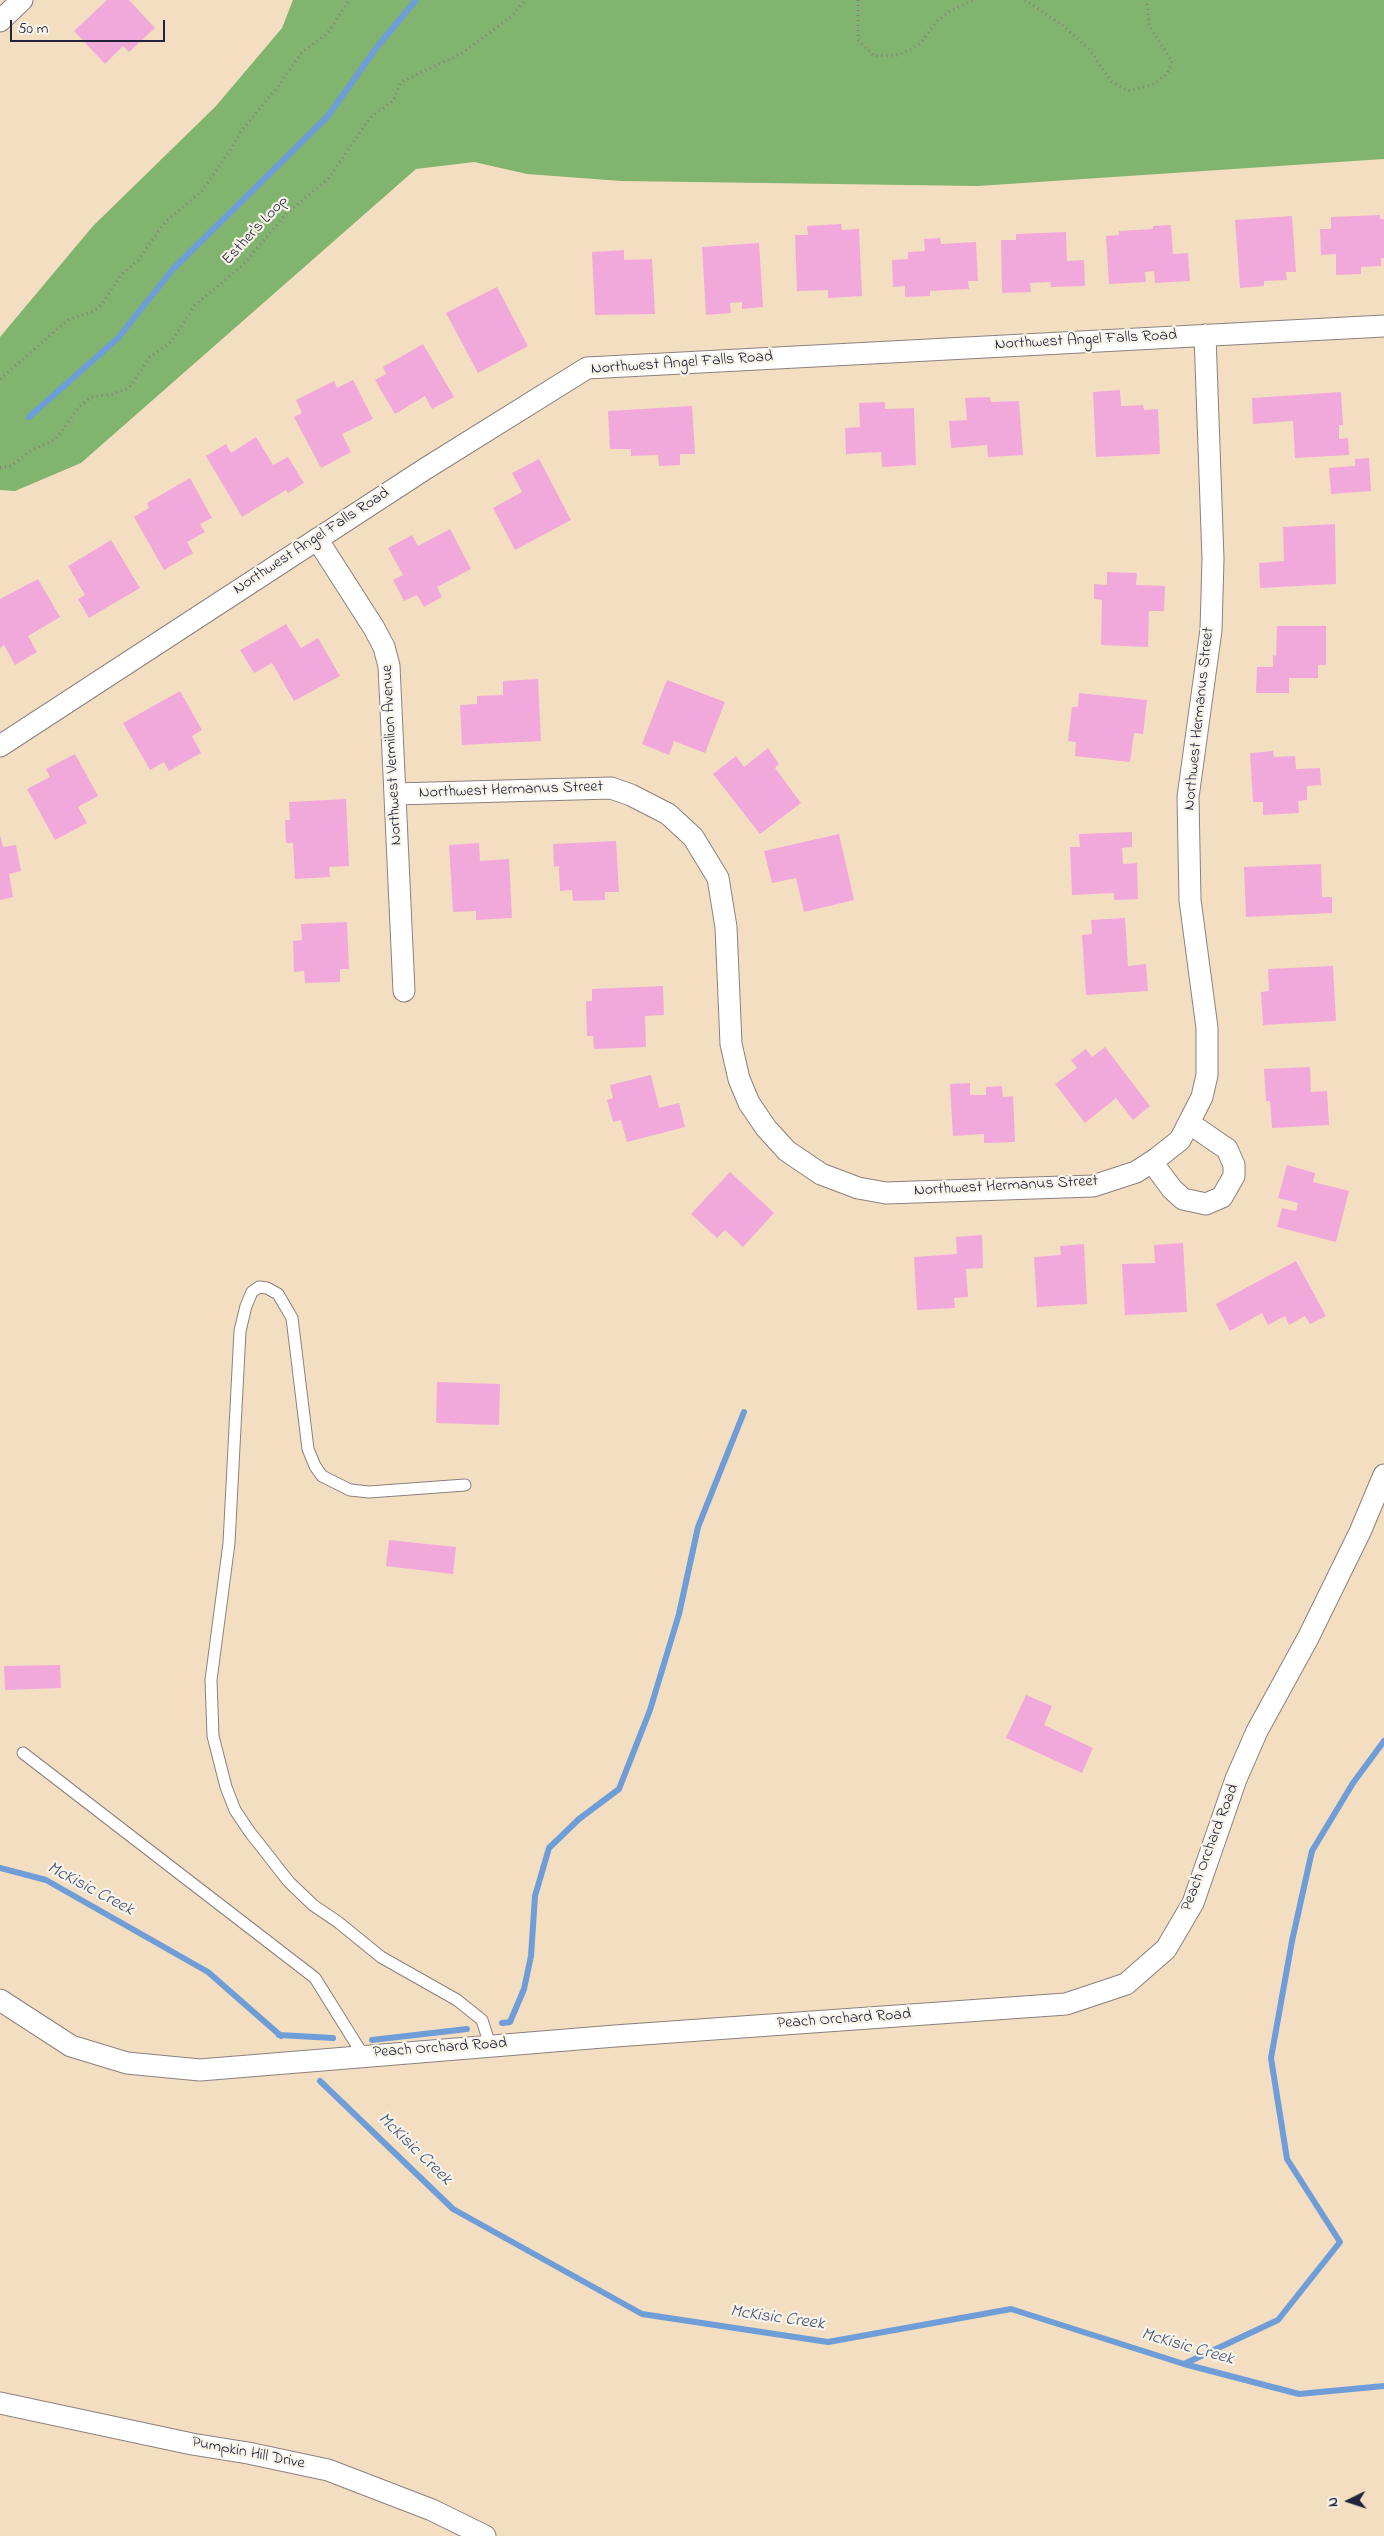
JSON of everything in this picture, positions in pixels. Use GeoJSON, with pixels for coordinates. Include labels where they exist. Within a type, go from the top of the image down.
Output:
{"type":"FeatureCollection","features":[{"type":"Feature","properties":{"kind":"street"},"geometry":{"type":"LineString","coordinates":[[0,21],[22,0]]}},
{"type":"Feature","properties":{"kind":"street","name":"Northwest Angel Falls Road"},"geometry":{"type":"LineString","coordinates":[[0,746],[317,539],[587,368],[1384,326]]}},
{"type":"Feature","properties":{"kind":"street","name":"Northwest Hermanus Street"},"geometry":{"type":"LineString","coordinates":[[396,794],[610,788],[631,794],[668,814],[693,837],[718,878],[726,927],[731,1044],[739,1079],[749,1103],[766,1128],[787,1151],[820,1174],[858,1188],[886,1192],[1083,1187],[1115,1180],[1152,1162],[1180,1140],[1202,1097],[1207,1075],[1207,1028],[1190,900],[1188,797],[1211,630],[1213,559],[1205,335]]}},
{"type":"Feature","properties":{"kind":"street","name":"Northwest Vermilion Avenue"},"geometry":{"type":"LineString","coordinates":[[317,539],[384,647],[389,666],[404,991]]}},
{"type":"Feature","properties":{"kind":"street"},"geometry":{"type":"LineString","coordinates":[[1152,1162],[1172,1189],[1184,1199],[1206,1204],[1222,1197],[1234,1176],[1234,1165],[1227,1149],[1189,1123]]}},
{"type":"Feature","properties":{"kind":"street","name":"Peach Orchard Road"},"geometry":{"type":"LineString","coordinates":[[0,2000],[71,2046],[127,2063],[200,2070],[490,2045],[1066,2004],[1126,1984],[1166,1949],[1193,1903],[1236,1779],[1257,1731],[1360,1532],[1384,1475]]}},
{"type":"Feature","properties":{"kind":"street","name":"Pumpkin Hill Drive"},"geometry":{"type":"LineString","coordinates":[[0,2403],[192,2444],[248,2453],[328,2470],[432,2510],[486,2536]]}},
{"type":"Feature","properties":{"kind":"lane"},"geometry":{"type":"LineString","coordinates":[[465,1485],[369,1492],[350,1490],[322,1476],[315,1466],[308,1449],[292,1318],[278,1294],[267,1288],[259,1287],[252,1292],[246,1306],[240,1331],[229,1543],[211,1680],[213,1736],[226,1787],[235,1810],[248,1831],[289,1882],[313,1905],[338,1922],[381,1957],[457,2000],[476,2015],[485,2026],[490,2045]]}},
{"type":"Feature","properties":{"kind":"lane"},"geometry":{"type":"LineString","coordinates":[[22,1753],[315,1978],[363,2055]]}},
{"type":"Feature","properties":{"kind":"path"},"geometry":{"type":"LineString","coordinates":[[0,380],[68,320],[94,310],[104,303],[121,275],[138,260],[166,221],[202,191],[242,130],[277,88],[303,51],[328,33],[349,0]]}},
{"type":"Feature","properties":{"kind":"path","name":"Esther's Loop"},"geometry":{"type":"LineString","coordinates":[[0,468],[12,466],[31,450],[55,440],[80,406],[91,396],[113,394],[129,388],[150,357],[171,342],[195,305],[242,266],[285,215],[328,179],[370,118],[393,101],[400,82],[462,53],[512,16],[525,0]]}},
{"type":"Feature","properties":{"kind":"path"},"geometry":{"type":"LineString","coordinates":[[858,0],[858,40],[874,56],[899,55],[920,44],[936,22],[950,11],[974,0]]}},
{"type":"Feature","properties":{"kind":"path"},"geometry":{"type":"LineString","coordinates":[[1025,0],[1076,37],[1089,50],[1111,81],[1127,91],[1152,86],[1168,73],[1172,61],[1149,26],[1147,0]]}},
{"type":"Feature","properties":{"kind":"green space"},"geometry":{"type":"Polygon","coordinates":[[[293,0],[1384,0],[1384,159],[978,186],[621,181],[527,174],[474,162],[416,169],[81,463],[15,491],[0,490],[0,337],[93,226],[216,106],[282,28],[293,0]]]}},
{"type":"Feature","properties":{"kind":"building"},"geometry":{"type":"Polygon","coordinates":[[[107,0],[129,0],[155,28],[129,52],[123,46],[105,64],[74,31],[107,0]]]}},
{"type":"Feature","properties":{"kind":"building"},"geometry":{"type":"Polygon","coordinates":[[[1380,215],[1380,219],[1384,219],[1384,258],[1381,258],[1381,266],[1361,267],[1361,274],[1336,275],[1336,254],[1321,255],[1320,229],[1331,229],[1331,217],[1380,215]]]}},
{"type":"Feature","properties":{"kind":"building"},"geometry":{"type":"Polygon","coordinates":[[[1292,216],[1296,272],[1286,272],[1287,280],[1264,281],[1264,286],[1240,288],[1235,220],[1292,216]]]}},
{"type":"Feature","properties":{"kind":"building"},"geometry":{"type":"Polygon","coordinates":[[[841,224],[842,230],[859,229],[862,296],[828,298],[828,290],[797,291],[795,235],[808,235],[807,226],[841,224]]]}},
{"type":"Feature","properties":{"kind":"building"},"geometry":{"type":"Polygon","coordinates":[[[1171,225],[1173,254],[1188,253],[1190,281],[1155,283],[1154,271],[1145,272],[1146,282],[1109,284],[1106,236],[1119,235],[1119,231],[1153,229],[1153,226],[1171,225]]]}},
{"type":"Feature","properties":{"kind":"building"},"geometry":{"type":"Polygon","coordinates":[[[1066,232],[1067,261],[1084,260],[1085,286],[1051,287],[1050,282],[1030,283],[1031,292],[1002,293],[1001,240],[1016,240],[1016,234],[1066,232]]]}},
{"type":"Feature","properties":{"kind":"building"},"geometry":{"type":"Polygon","coordinates":[[[940,238],[941,244],[976,242],[978,281],[968,281],[969,289],[930,291],[930,296],[905,297],[905,286],[893,287],[892,260],[908,259],[908,252],[925,251],[924,239],[940,238]]]}},
{"type":"Feature","properties":{"kind":"building"},"geometry":{"type":"Polygon","coordinates":[[[759,243],[763,307],[742,309],[742,302],[730,303],[731,313],[706,315],[702,247],[759,243]]]}},
{"type":"Feature","properties":{"kind":"building"},"geometry":{"type":"Polygon","coordinates":[[[624,250],[624,260],[652,259],[655,314],[595,315],[592,252],[624,250]]]}},
{"type":"Feature","properties":{"kind":"building"},"geometry":{"type":"Polygon","coordinates":[[[497,287],[528,346],[478,373],[446,313],[497,287]]]}},
{"type":"Feature","properties":{"kind":"building"},"geometry":{"type":"Polygon","coordinates":[[[423,344],[454,397],[432,409],[425,396],[395,414],[375,380],[386,374],[383,367],[423,344]]]}},
{"type":"Feature","properties":{"kind":"building"},"geometry":{"type":"Polygon","coordinates":[[[353,380],[373,419],[342,434],[351,452],[321,468],[294,417],[302,413],[296,400],[334,381],[337,388],[353,380]]]}},
{"type":"Feature","properties":{"kind":"building"},"geometry":{"type":"Polygon","coordinates":[[[1120,390],[1121,406],[1143,405],[1144,410],[1158,409],[1160,454],[1096,457],[1093,392],[1120,390]]]}},
{"type":"Feature","properties":{"kind":"building"},"geometry":{"type":"Polygon","coordinates":[[[1341,392],[1343,425],[1339,425],[1339,439],[1348,438],[1349,455],[1295,458],[1293,421],[1253,424],[1252,398],[1341,392]]]}},
{"type":"Feature","properties":{"kind":"building"},"geometry":{"type":"Polygon","coordinates":[[[990,397],[991,402],[1019,401],[1023,455],[988,457],[987,445],[951,448],[949,421],[967,420],[965,398],[990,397]]]}},
{"type":"Feature","properties":{"kind":"building"},"geometry":{"type":"Polygon","coordinates":[[[885,402],[885,409],[914,408],[916,465],[882,467],[881,452],[846,454],[845,428],[860,427],[859,403],[885,402]]]}},
{"type":"Feature","properties":{"kind":"building"},"geometry":{"type":"Polygon","coordinates":[[[692,406],[695,454],[680,454],[680,465],[659,466],[658,455],[631,456],[631,449],[610,449],[608,411],[692,406]]]}},
{"type":"Feature","properties":{"kind":"building"},"geometry":{"type":"Polygon","coordinates":[[[256,437],[273,465],[288,457],[304,483],[288,493],[286,490],[242,517],[206,456],[226,444],[231,453],[256,437]]]}},
{"type":"Feature","properties":{"kind":"building"},"geometry":{"type":"Polygon","coordinates":[[[1369,458],[1371,491],[1331,494],[1329,468],[1355,466],[1355,459],[1369,458]]]}},
{"type":"Feature","properties":{"kind":"building"},"geometry":{"type":"Polygon","coordinates":[[[539,459],[571,520],[515,550],[493,508],[522,492],[512,473],[539,459]]]}},
{"type":"Feature","properties":{"kind":"building"},"geometry":{"type":"Polygon","coordinates":[[[190,478],[212,518],[200,524],[205,532],[187,542],[193,553],[164,570],[134,517],[149,508],[147,503],[190,478]]]}},
{"type":"Feature","properties":{"kind":"building"},"geometry":{"type":"Polygon","coordinates":[[[1335,524],[1336,584],[1260,588],[1259,563],[1284,561],[1283,527],[1335,524]]]}},
{"type":"Feature","properties":{"kind":"building"},"geometry":{"type":"Polygon","coordinates":[[[450,529],[471,569],[437,587],[442,597],[424,607],[417,595],[404,601],[393,580],[403,575],[388,548],[412,535],[418,546],[450,529]]]}},
{"type":"Feature","properties":{"kind":"building"},"geometry":{"type":"Polygon","coordinates":[[[111,540],[140,588],[89,618],[78,599],[85,595],[68,566],[111,540]]]}},
{"type":"Feature","properties":{"kind":"building"},"geometry":{"type":"Polygon","coordinates":[[[1107,572],[1137,573],[1136,585],[1165,586],[1164,611],[1149,611],[1148,647],[1101,645],[1102,600],[1094,599],[1094,584],[1107,585],[1107,572]]]}},
{"type":"Feature","properties":{"kind":"building"},"geometry":{"type":"Polygon","coordinates":[[[38,579],[60,617],[28,636],[37,652],[15,665],[4,645],[0,648],[0,599],[38,579]]]}},
{"type":"Feature","properties":{"kind":"building"},"geometry":{"type":"Polygon","coordinates":[[[286,624],[301,648],[318,638],[340,676],[294,701],[272,663],[254,673],[240,650],[286,624]]]}},
{"type":"Feature","properties":{"kind":"building"},"geometry":{"type":"Polygon","coordinates":[[[1277,626],[1326,626],[1326,665],[1318,665],[1318,678],[1289,678],[1289,693],[1256,693],[1257,667],[1273,667],[1273,655],[1276,656],[1277,626]]]}},
{"type":"Feature","properties":{"kind":"building"},"geometry":{"type":"Polygon","coordinates":[[[538,679],[541,741],[462,745],[460,705],[477,704],[477,696],[503,695],[503,681],[538,679]]]}},
{"type":"Feature","properties":{"kind":"building"},"geometry":{"type":"Polygon","coordinates":[[[667,680],[725,702],[705,753],[674,741],[669,755],[642,744],[667,680]]]}},
{"type":"Feature","properties":{"kind":"building"},"geometry":{"type":"Polygon","coordinates":[[[180,691],[202,730],[192,736],[201,753],[169,771],[164,762],[150,770],[123,723],[180,691]]]}},
{"type":"Feature","properties":{"kind":"building"},"geometry":{"type":"Polygon","coordinates":[[[1079,693],[1147,700],[1143,734],[1134,733],[1130,762],[1075,756],[1076,742],[1068,741],[1072,707],[1078,707],[1079,693]]]}},
{"type":"Feature","properties":{"kind":"building"},"geometry":{"type":"Polygon","coordinates":[[[768,748],[779,764],[775,768],[801,803],[760,834],[713,774],[736,756],[744,767],[768,748]]]}},
{"type":"Feature","properties":{"kind":"building"},"geometry":{"type":"Polygon","coordinates":[[[1273,751],[1274,757],[1295,756],[1296,769],[1320,768],[1321,785],[1307,786],[1307,800],[1298,801],[1299,813],[1263,815],[1263,802],[1253,802],[1250,753],[1273,751]]]}},
{"type":"Feature","properties":{"kind":"building"},"geometry":{"type":"Polygon","coordinates":[[[75,754],[98,796],[78,807],[87,823],[55,840],[27,789],[50,777],[46,769],[75,754]]]}},
{"type":"Feature","properties":{"kind":"building"},"geometry":{"type":"Polygon","coordinates":[[[346,799],[349,866],[329,867],[330,877],[295,879],[293,843],[286,843],[285,820],[290,820],[289,802],[346,799]]]}},
{"type":"Feature","properties":{"kind":"building"},"geometry":{"type":"Polygon","coordinates":[[[1132,832],[1132,847],[1122,848],[1123,864],[1137,863],[1138,899],[1114,900],[1114,893],[1072,895],[1070,847],[1080,847],[1079,834],[1132,832]]]}},
{"type":"Feature","properties":{"kind":"building"},"geometry":{"type":"Polygon","coordinates":[[[839,834],[854,900],[804,912],[796,878],[772,883],[764,851],[839,834]]]}},
{"type":"Feature","properties":{"kind":"building"},"geometry":{"type":"Polygon","coordinates":[[[0,835],[3,847],[16,845],[21,871],[9,874],[13,897],[0,900],[0,835]]]}},
{"type":"Feature","properties":{"kind":"building"},"geometry":{"type":"Polygon","coordinates":[[[616,841],[619,892],[605,892],[605,900],[573,901],[572,890],[560,891],[559,866],[554,867],[553,844],[616,841]]]}},
{"type":"Feature","properties":{"kind":"building"},"geometry":{"type":"Polygon","coordinates":[[[479,843],[480,861],[509,859],[512,918],[476,920],[476,911],[453,912],[449,845],[479,843]]]}},
{"type":"Feature","properties":{"kind":"building"},"geometry":{"type":"Polygon","coordinates":[[[1321,864],[1322,897],[1332,897],[1332,913],[1246,917],[1244,867],[1321,864]]]}},
{"type":"Feature","properties":{"kind":"building"},"geometry":{"type":"Polygon","coordinates":[[[1125,918],[1128,966],[1146,964],[1148,991],[1086,995],[1082,935],[1092,934],[1091,920],[1125,918]]]}},
{"type":"Feature","properties":{"kind":"building"},"geometry":{"type":"Polygon","coordinates":[[[347,922],[349,969],[340,969],[340,982],[305,983],[304,971],[294,972],[293,941],[302,940],[301,924],[347,922]]]}},
{"type":"Feature","properties":{"kind":"building"},"geometry":{"type":"Polygon","coordinates":[[[1333,966],[1336,1021],[1263,1025],[1261,992],[1269,991],[1268,969],[1333,966]]]}},
{"type":"Feature","properties":{"kind":"building"},"geometry":{"type":"Polygon","coordinates":[[[663,986],[664,1015],[645,1016],[646,1047],[594,1049],[593,1036],[587,1036],[586,1001],[592,1001],[592,989],[663,986]]]}},
{"type":"Feature","properties":{"kind":"building"},"geometry":{"type":"Polygon","coordinates":[[[1105,1047],[1150,1106],[1133,1120],[1116,1098],[1085,1123],[1055,1084],[1077,1068],[1071,1060],[1086,1049],[1092,1057],[1105,1047]]]}},
{"type":"Feature","properties":{"kind":"building"},"geometry":{"type":"Polygon","coordinates":[[[1310,1067],[1311,1092],[1327,1091],[1329,1125],[1272,1128],[1270,1101],[1266,1101],[1264,1069],[1310,1067]]]}},
{"type":"Feature","properties":{"kind":"building"},"geometry":{"type":"Polygon","coordinates":[[[651,1075],[659,1108],[679,1103],[685,1127],[627,1142],[621,1120],[613,1122],[607,1100],[613,1098],[610,1085],[651,1075]]]}},
{"type":"Feature","properties":{"kind":"building"},"geometry":{"type":"Polygon","coordinates":[[[970,1083],[970,1095],[986,1095],[986,1087],[1002,1086],[1003,1097],[1013,1096],[1015,1142],[984,1143],[984,1134],[953,1136],[950,1084],[970,1083]]]}},
{"type":"Feature","properties":{"kind":"building"},"geometry":{"type":"Polygon","coordinates":[[[1287,1165],[1315,1173],[1313,1182],[1349,1191],[1336,1242],[1277,1227],[1282,1208],[1296,1211],[1298,1203],[1278,1198],[1287,1165]]]}},
{"type":"Feature","properties":{"kind":"building"},"geometry":{"type":"Polygon","coordinates":[[[730,1172],[774,1213],[743,1247],[725,1230],[717,1238],[691,1214],[730,1172]]]}},
{"type":"Feature","properties":{"kind":"building"},"geometry":{"type":"Polygon","coordinates":[[[982,1235],[983,1268],[966,1269],[968,1297],[954,1298],[955,1308],[917,1310],[914,1257],[957,1254],[956,1237],[982,1235]]]}},
{"type":"Feature","properties":{"kind":"building"},"geometry":{"type":"Polygon","coordinates":[[[1183,1243],[1187,1312],[1125,1315],[1122,1264],[1155,1263],[1154,1245],[1183,1243]]]}},
{"type":"Feature","properties":{"kind":"building"},"geometry":{"type":"Polygon","coordinates":[[[1084,1244],[1087,1304],[1037,1307],[1034,1257],[1061,1255],[1060,1246],[1084,1244]]]}},
{"type":"Feature","properties":{"kind":"building"},"geometry":{"type":"Polygon","coordinates":[[[1296,1261],[1326,1316],[1310,1324],[1305,1316],[1289,1325],[1285,1316],[1268,1325],[1262,1313],[1230,1331],[1216,1304],[1296,1261]]]}},
{"type":"Feature","properties":{"kind":"building"},"geometry":{"type":"Polygon","coordinates":[[[437,1382],[500,1384],[499,1425],[436,1423],[437,1382]]]}},
{"type":"Feature","properties":{"kind":"building"},"geometry":{"type":"Polygon","coordinates":[[[389,1540],[456,1547],[453,1574],[386,1566],[389,1540]]]}},
{"type":"Feature","properties":{"kind":"building"},"geometry":{"type":"Polygon","coordinates":[[[60,1665],[61,1688],[5,1690],[4,1666],[60,1665]]]}},
{"type":"Feature","properties":{"kind":"building"},"geometry":{"type":"Polygon","coordinates":[[[1026,1695],[1052,1706],[1044,1725],[1093,1748],[1082,1773],[1006,1738],[1026,1695]]]}},
{"type":"Feature","properties":{"kind":"waterway"},"geometry":{"type":"LineString","coordinates":[[29,417],[118,338],[173,269],[328,116],[377,47],[416,0]]}},
{"type":"Feature","properties":{"kind":"waterway"},"geometry":{"type":"LineString","coordinates":[[502,2023],[510,2022],[524,1989],[531,1956],[535,1896],[549,1848],[579,1819],[619,1789],[650,1710],[679,1614],[698,1527],[744,1412]]}},
{"type":"Feature","properties":{"kind":"waterway"},"geometry":{"type":"LineString","coordinates":[[1184,2364],[1278,2320],[1340,2242],[1287,2159],[1271,2058],[1292,1941],[1312,1851],[1353,1783],[1384,1741]]}},
{"type":"Feature","properties":{"kind":"waterway","name":"McKisic Creek"},"geometry":{"type":"LineString","coordinates":[[0,1868],[46,1880],[208,1972],[281,2036]]}},
{"type":"Feature","properties":{"kind":"waterway"},"geometry":{"type":"LineString","coordinates":[[372,2040],[467,2029]]}},
{"type":"Feature","properties":{"kind":"waterway"},"geometry":{"type":"LineString","coordinates":[[279,2035],[333,2038]]}},
{"type":"Feature","properties":{"kind":"waterway","name":"McKisic Creek"},"geometry":{"type":"LineString","coordinates":[[320,2081],[453,2209],[642,2314],[828,2342],[1011,2309],[1184,2364],[1299,2394],[1384,2386]]}}]}
